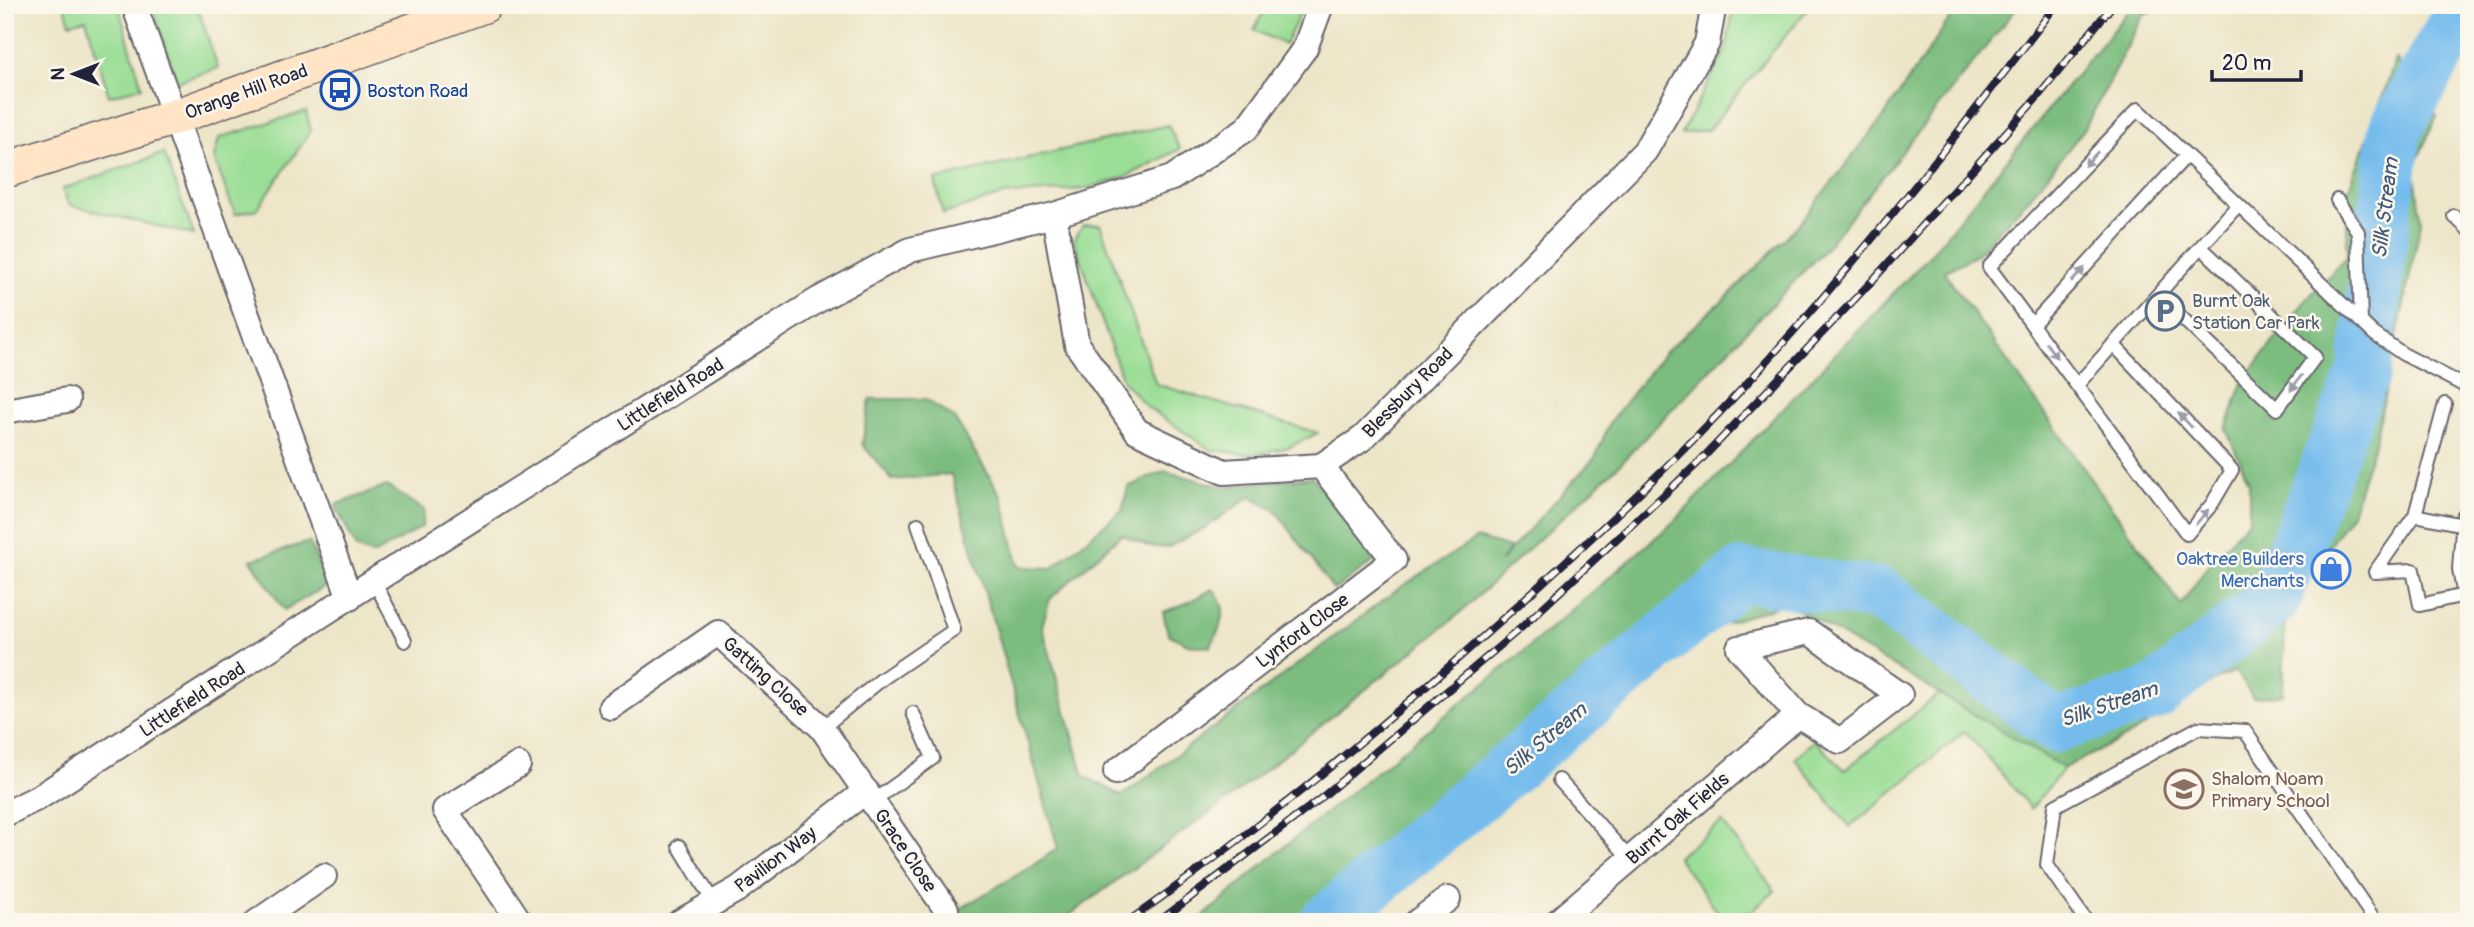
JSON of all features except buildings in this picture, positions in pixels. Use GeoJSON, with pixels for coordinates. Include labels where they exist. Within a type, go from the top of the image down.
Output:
{"type":"FeatureCollection","features":[{"type":"Feature","properties":{"kind":"street"},"geometry":{"type":"LineString","coordinates":[[134,5],[350,598]]}},
{"type":"Feature","properties":{"kind":"street","name":"Orange Hill Road"},"geometry":{"type":"LineString","coordinates":[[5,170],[175,117],[484,5]]}},
{"type":"Feature","properties":{"kind":"street","name":"Littlefield Road"},"geometry":{"type":"LineString","coordinates":[[5,814],[41,796],[818,300],[910,250],[1054,215],[1172,178],[1246,129],[1305,48],[1321,5]]}},
{"type":"Feature","properties":{"kind":"street","name":"Blessbury Road"},"geometry":{"type":"LineString","coordinates":[[1321,466],[1363,438],[1645,151],[1707,43],[1714,5]]}},
{"type":"Feature","properties":{"kind":"street"},"geometry":{"type":"LineString","coordinates":[[1054,215],[1077,345],[1137,431],[1224,472],[1321,466]]}},
{"type":"Feature","properties":{"kind":"street"},"geometry":{"type":"LineString","coordinates":[[5,411],[67,400]]}},
{"type":"Feature","properties":{"kind":"street","name":"Lynford Close"},"geometry":{"type":"LineString","coordinates":[[1116,772],[1394,560],[1321,466]]}},
{"type":"Feature","properties":{"kind":"street"},"geometry":{"type":"LineString","coordinates":[[2469,518],[2465,569],[2469,592]]}},
{"type":"Feature","properties":{"kind":"street"},"geometry":{"type":"LineString","coordinates":[[1810,632],[1900,695],[1840,741],[1798,715],[1739,648],[1810,632]]}},
{"type":"Feature","properties":{"kind":"street","name":"Gatting Close"},"geometry":{"type":"LineString","coordinates":[[611,707],[718,633],[822,728],[869,796]]}},
{"type":"Feature","properties":{"kind":"street","name":"Burnt Oak Fields"},"geometry":{"type":"LineString","coordinates":[[1557,922],[1798,715]]}},
{"type":"Feature","properties":{"kind":"street"},"geometry":{"type":"LineString","coordinates":[[518,765],[445,810],[520,922]]}},
{"type":"Feature","properties":{"kind":"street","name":"Pavilion Way"},"geometry":{"type":"LineString","coordinates":[[680,922],[738,889],[869,796]]}},
{"type":"Feature","properties":{"kind":"street","name":"Grace Close"},"geometry":{"type":"LineString","coordinates":[[869,796],[946,909]]}},
{"type":"Feature","properties":{"kind":"street"},"geometry":{"type":"LineString","coordinates":[[257,922],[324,876]]}},
{"type":"Feature","properties":{"kind":"street"},"geometry":{"type":"LineString","coordinates":[[1417,922],[1448,899]]}},
{"type":"Feature","properties":{"kind":"lane"},"geometry":{"type":"LineString","coordinates":[[2113,344],[2232,470],[2212,504],[2187,534],[1989,267],[2138,109],[2374,334],[2403,354],[2469,388]]}},
{"type":"Feature","properties":{"kind":"lane"},"geometry":{"type":"LineString","coordinates":[[2032,325],[2186,156]]}},
{"type":"Feature","properties":{"kind":"lane"},"geometry":{"type":"LineString","coordinates":[[2337,200],[2358,232],[2361,322]]}},
{"type":"Feature","properties":{"kind":"lane"},"geometry":{"type":"LineString","coordinates":[[2077,385],[2238,205]]}},
{"type":"Feature","properties":{"kind":"lane"},"geometry":{"type":"LineString","coordinates":[[2455,216],[2469,230]]}},
{"type":"Feature","properties":{"kind":"lane"},"geometry":{"type":"LineString","coordinates":[[2158,295],[2277,409],[2315,357],[2201,247]]}},
{"type":"Feature","properties":{"kind":"lane"},"geometry":{"type":"LineString","coordinates":[[2445,404],[2415,515],[2375,572],[2413,570],[2420,605],[2469,592]]}},
{"type":"Feature","properties":{"kind":"lane"},"geometry":{"type":"LineString","coordinates":[[2415,515],[2468,526]]}},
{"type":"Feature","properties":{"kind":"lane"},"geometry":{"type":"LineString","coordinates":[[822,728],[882,679],[954,629],[918,524]]}},
{"type":"Feature","properties":{"kind":"lane"},"geometry":{"type":"LineString","coordinates":[[374,582],[405,641]]}},
{"type":"Feature","properties":{"kind":"lane"},"geometry":{"type":"LineString","coordinates":[[869,796],[933,758],[913,713]]}},
{"type":"Feature","properties":{"kind":"lane"},"geometry":{"type":"LineString","coordinates":[[2087,922],[2046,865],[2054,806],[2198,727],[2245,731],[2376,922]]}},
{"type":"Feature","properties":{"kind":"lane"},"geometry":{"type":"LineString","coordinates":[[1559,780],[1630,859]]}},
{"type":"Feature","properties":{"kind":"lane"},"geometry":{"type":"LineString","coordinates":[[679,845],[714,903]]}},
{"type":"Feature","properties":{"kind":"green space"},"geometry":{"type":"Polygon","coordinates":[[[64,5],[118,5],[142,87],[109,96],[86,19],[70,23],[64,5]]]}},
{"type":"Feature","properties":{"kind":"green space"},"geometry":{"type":"Polygon","coordinates":[[[152,5],[197,5],[218,68],[177,82],[152,5]]]}},
{"type":"Feature","properties":{"kind":"green space"},"geometry":{"type":"Polygon","coordinates":[[[1267,5],[1304,5],[1285,45],[1254,30],[1267,5]]]}},
{"type":"Feature","properties":{"kind":"green space"},"geometry":{"type":"Polygon","coordinates":[[[1734,5],[1811,5],[1708,130],[1681,134],[1726,49],[1734,5]]]}},
{"type":"Feature","properties":{"kind":"green space"},"geometry":{"type":"Polygon","coordinates":[[[1959,5],[2019,5],[1825,249],[1617,467],[1452,620],[1235,794],[1060,922],[938,922],[1058,848],[951,474],[892,480],[862,444],[870,399],[925,399],[954,418],[1002,497],[1019,567],[1052,568],[1122,510],[1128,487],[1164,471],[1224,487],[1312,477],[1377,559],[1334,590],[1276,511],[1251,496],[1205,528],[1167,548],[1147,546],[1122,534],[1050,599],[1042,626],[1084,776],[1122,796],[1401,587],[1477,538],[1510,548],[1500,562],[1596,456],[1610,422],[1664,353],[1730,294],[1799,224],[1884,116],[1959,5]]]}},
{"type":"Feature","properties":{"kind":"green space"},"geometry":{"type":"Polygon","coordinates":[[[2133,5],[2188,5],[2144,14],[2085,128],[2030,197],[1976,255],[1944,272],[2181,605],[2209,564],[2249,520],[2249,482],[2226,429],[2244,380],[2306,300],[2347,257],[2347,194],[2396,59],[2437,116],[2414,167],[2421,222],[2375,441],[2352,513],[2321,558],[2285,620],[2283,694],[2253,698],[2236,671],[2220,677],[2130,735],[2064,768],[1787,603],[1719,625],[1353,922],[1197,922],[1273,856],[1523,652],[1676,520],[1931,254],[2133,5]]]}},
{"type":"Feature","properties":{"kind":"green space"},"geometry":{"type":"Polygon","coordinates":[[[306,111],[311,131],[257,209],[235,214],[214,158],[219,138],[306,111]]]}},
{"type":"Feature","properties":{"kind":"green space"},"geometry":{"type":"Polygon","coordinates":[[[1168,125],[1180,149],[1126,177],[1085,189],[1003,195],[943,214],[935,180],[1168,125]]]}},
{"type":"Feature","properties":{"kind":"green space"},"geometry":{"type":"Polygon","coordinates":[[[164,153],[194,235],[69,205],[62,189],[164,153]]]}},
{"type":"Feature","properties":{"kind":"green space"},"geometry":{"type":"Polygon","coordinates":[[[1100,224],[1156,384],[1318,433],[1289,447],[1251,455],[1211,450],[1147,407],[1123,381],[1074,240],[1083,225],[1100,224]]]}},
{"type":"Feature","properties":{"kind":"green space"},"geometry":{"type":"Polygon","coordinates":[[[387,486],[424,510],[422,527],[373,555],[357,549],[335,505],[387,486]]]}},
{"type":"Feature","properties":{"kind":"green space"},"geometry":{"type":"Polygon","coordinates":[[[309,542],[328,585],[284,610],[251,560],[309,542]]]}},
{"type":"Feature","properties":{"kind":"green space"},"geometry":{"type":"Polygon","coordinates":[[[1213,589],[1222,605],[1223,618],[1210,647],[1190,645],[1168,634],[1163,612],[1213,589]]]}},
{"type":"Feature","properties":{"kind":"green space"},"geometry":{"type":"Polygon","coordinates":[[[1939,694],[2064,768],[2031,809],[1965,731],[1850,827],[1795,759],[1814,740],[1845,770],[1939,694]]]}},
{"type":"Feature","properties":{"kind":"green space"},"geometry":{"type":"Polygon","coordinates":[[[1722,822],[1775,891],[1738,922],[1725,922],[1677,857],[1722,822]]]}},
{"type":"Feature","properties":{"kind":"waterway","name":"Silk Stream"},"geometry":{"type":"LineString","coordinates":[[1326,922],[1741,575],[1880,594],[2056,726],[2155,693],[2274,599],[2364,372],[2395,130],[2465,5]]}},
{"type":"Feature","properties":{"kind":"railway"},"geometry":{"type":"LineString","coordinates":[[1127,922],[1287,802],[1441,674],[1666,467],[1781,346],[1862,251],[2056,5]]}},
{"type":"Feature","properties":{"kind":"railway"},"geometry":{"type":"LineString","coordinates":[[1158,922],[1320,799],[1522,627],[1697,464],[1872,281],[2035,100],[2113,5]]}},
{"type":"Feature","properties":{"kind":"place","name":"Boston Road"},"geometry":{"type":"Point","coordinates":[340,90]}},
{"type":"Feature","properties":{"kind":"place","name":"Burnt Oak Station Car Park"},"geometry":{"type":"Point","coordinates":[2165,311]}},
{"type":"Feature","properties":{"kind":"place","name":"Oaktree Builders Merchants"},"geometry":{"type":"Point","coordinates":[2331,569]}},
{"type":"Feature","properties":{"kind":"place","name":"Shalom Noam Primary School"},"geometry":{"type":"Point","coordinates":[2184,789]}}]}
